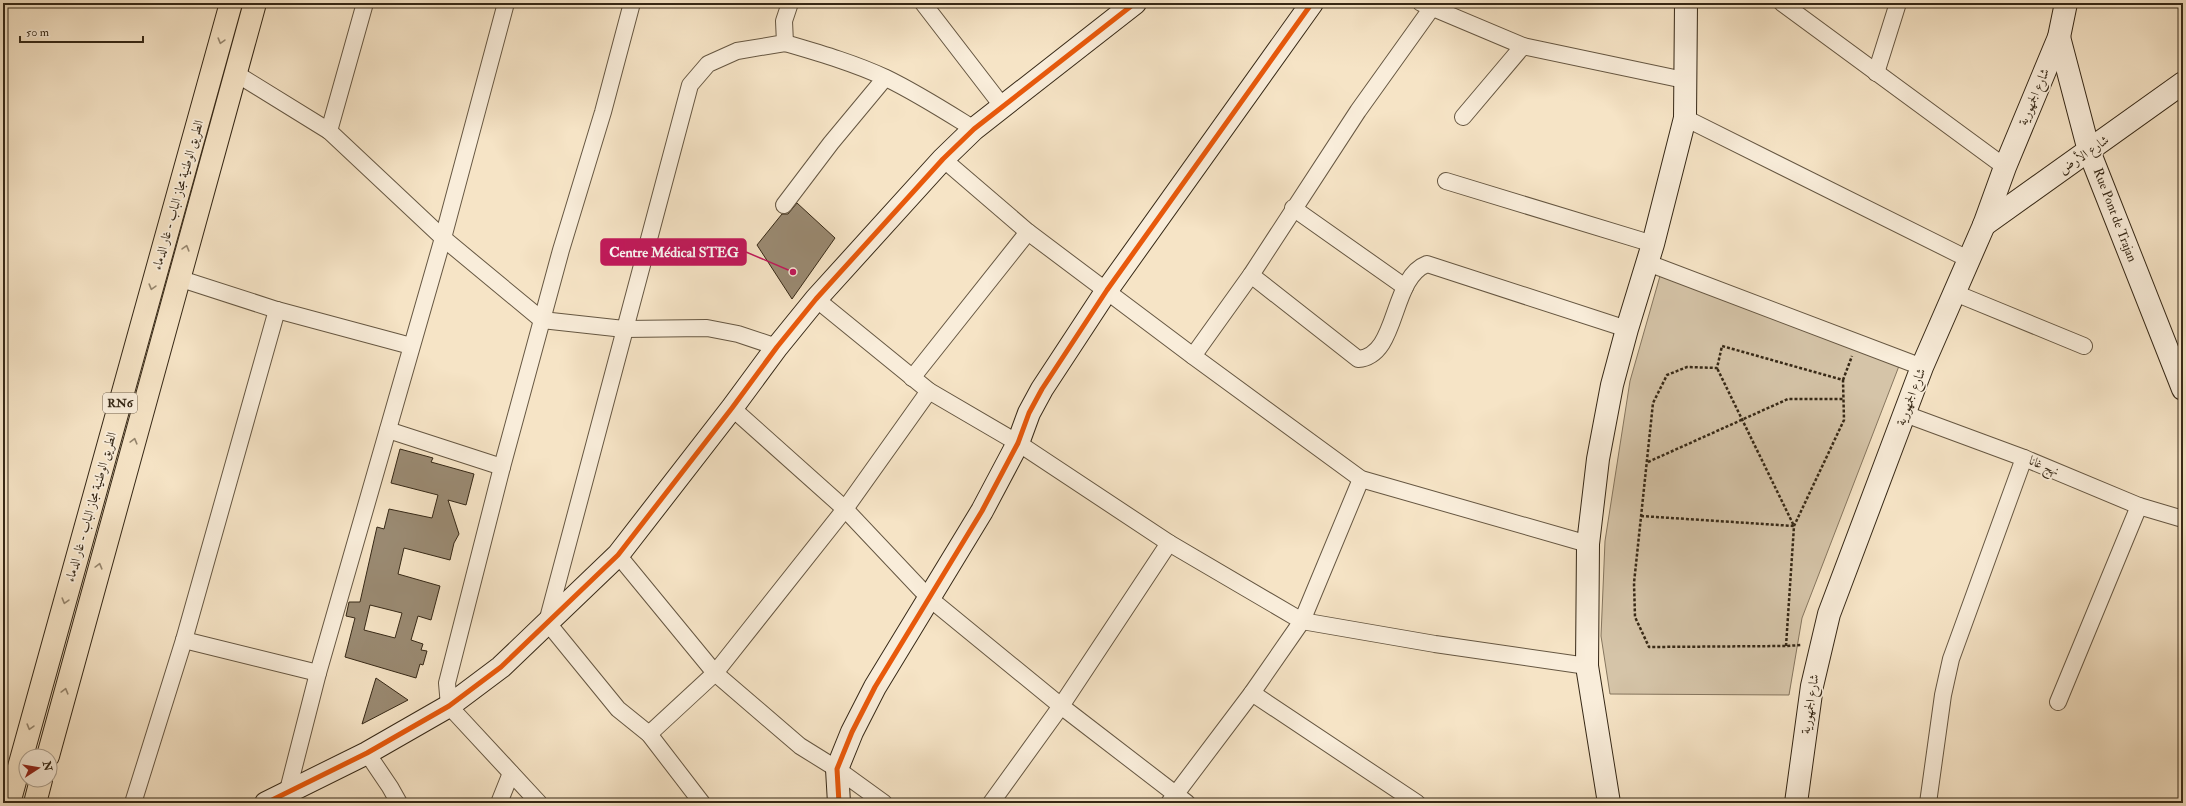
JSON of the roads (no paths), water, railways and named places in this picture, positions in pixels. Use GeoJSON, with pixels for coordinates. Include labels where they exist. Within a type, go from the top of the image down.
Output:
{"type":"FeatureCollection","features":[{"type":"Feature","properties":{"kind":"highway","name":"الطريق الوطنية مجاز الباب - غار الدماء"},"geometry":{"type":"LineString","coordinates":[[9,803],[231,3]]}},
{"type":"Feature","properties":{"kind":"highway","name":"الطريق الوطنية مجاز الباب - غار الدماء"},"geometry":{"type":"LineString","coordinates":[[50,748],[254,3]]}},
{"type":"Feature","properties":{"kind":"highway"},"geometry":{"type":"LineString","coordinates":[[35,803],[39,788]]}},
{"type":"Feature","properties":{"kind":"street"},"geometry":{"type":"LineString","coordinates":[[329,131],[365,3]]}},
{"type":"Feature","properties":{"kind":"street"},"geometry":{"type":"LineString","coordinates":[[290,798],[318,674],[388,430],[410,346],[443,238],[506,3]]}},
{"type":"Feature","properties":{"kind":"street"},"geometry":{"type":"LineString","coordinates":[[539,803],[449,706],[446,683],[450,663],[542,320],[603,112],[632,3]]}},
{"type":"Feature","properties":{"kind":"street"},"geometry":{"type":"LineString","coordinates":[[785,43],[784,21],[790,3]]}},
{"type":"Feature","properties":{"kind":"street"},"geometry":{"type":"LineString","coordinates":[[923,3],[1003,107]]}},
{"type":"Feature","properties":{"kind":"street"},"geometry":{"type":"LineString","coordinates":[[266,803],[290,798],[449,706],[500,667],[618,555],[732,408],[777,346],[816,299],[943,159],[974,129],[1135,3]]}},
{"type":"Feature","properties":{"kind":"street"},"geometry":{"type":"LineString","coordinates":[[839,803],[837,769],[852,732],[875,687],[982,512],[1018,443],[1029,413],[1042,389],[1108,290],[1312,3]]}},
{"type":"Feature","properties":{"kind":"street"},"geometry":{"type":"LineString","coordinates":[[1610,803],[1586,666],[1588,544],[1605,419],[1627,329],[1650,253],[1685,118],[1684,80],[1686,3]]}},
{"type":"Feature","properties":{"kind":"street"},"geometry":{"type":"LineString","coordinates":[[1782,3],[2005,167]]}},
{"type":"Feature","properties":{"kind":"street"},"geometry":{"type":"LineString","coordinates":[[1876,73],[1898,3]]}},
{"type":"Feature","properties":{"kind":"street","name":"شارع الجمهورية"},"geometry":{"type":"LineString","coordinates":[[1796,803],[1812,686],[1820,644],[1829,614],[1922,367],[1984,225],[2005,167],[2059,37],[2066,3]]}},
{"type":"Feature","properties":{"kind":"street"},"geometry":{"type":"LineString","coordinates":[[1193,356],[1251,275],[1293,208],[1426,6],[1522,46],[1684,80]]}},
{"type":"Feature","properties":{"kind":"street","name":"Rue Pont de Trajan"},"geometry":{"type":"LineString","coordinates":[[2059,37],[2090,151],[2183,389]]}},
{"type":"Feature","properties":{"kind":"street"},"geometry":{"type":"LineString","coordinates":[[547,622],[690,85],[708,64],[737,51],[785,43],[834,58],[885,78],[920,96],[974,129]]}},
{"type":"Feature","properties":{"kind":"street"},"geometry":{"type":"LineString","coordinates":[[1463,116],[1522,46]]}},
{"type":"Feature","properties":{"kind":"street"},"geometry":{"type":"LineString","coordinates":[[235,73],[329,131],[443,238],[542,320],[624,329],[707,328],[738,334],[777,346]]}},
{"type":"Feature","properties":{"kind":"street"},"geometry":{"type":"LineString","coordinates":[[784,205],[830,143],[885,78]]}},
{"type":"Feature","properties":{"kind":"street","name":"شارع الأرض"},"geometry":{"type":"LineString","coordinates":[[1984,225],[2090,151],[2183,83]]}},
{"type":"Feature","properties":{"kind":"street"},"geometry":{"type":"LineString","coordinates":[[1685,118],[1968,259]]}},
{"type":"Feature","properties":{"kind":"street"},"geometry":{"type":"LineString","coordinates":[[943,159],[1028,232],[1108,290],[1193,356],[1361,479],[1588,544]]}},
{"type":"Feature","properties":{"kind":"street"},"geometry":{"type":"LineString","coordinates":[[1446,181],[1650,253],[1922,367]]}},
{"type":"Feature","properties":{"kind":"street"},"geometry":{"type":"LineString","coordinates":[[1293,208],[1405,287]]}},
{"type":"Feature","properties":{"kind":"street"},"geometry":{"type":"LineString","coordinates":[[912,378],[1028,232]]}},
{"type":"Feature","properties":{"kind":"street"},"geometry":{"type":"LineString","coordinates":[[1251,275],[1358,358],[1365,358],[1375,353],[1387,333],[1405,287],[1416,270],[1427,264],[1432,264],[1627,329]]}},
{"type":"Feature","properties":{"kind":"street"},"geometry":{"type":"LineString","coordinates":[[178,278],[277,310],[410,346]]}},
{"type":"Feature","properties":{"kind":"street"},"geometry":{"type":"LineString","coordinates":[[1955,293],[2084,346]]}},
{"type":"Feature","properties":{"kind":"street"},"geometry":{"type":"LineString","coordinates":[[816,299],[929,391],[1018,443],[1169,543],[1302,622],[1435,644],[1586,666]]}},
{"type":"Feature","properties":{"kind":"street"},"geometry":{"type":"LineString","coordinates":[[133,803],[184,640],[277,310]]}},
{"type":"Feature","properties":{"kind":"street"},"geometry":{"type":"LineString","coordinates":[[649,734],[715,673],[845,509],[929,391]]}},
{"type":"Feature","properties":{"kind":"street"},"geometry":{"type":"LineString","coordinates":[[732,408],[845,509],[929,598],[1177,800],[1302,622],[1361,479]]}},
{"type":"Feature","properties":{"kind":"street","name":"نهج غانا"},"geometry":{"type":"LineString","coordinates":[[1905,414],[2024,458],[2139,506],[2183,519]]}},
{"type":"Feature","properties":{"kind":"street"},"geometry":{"type":"LineString","coordinates":[[388,430],[502,467]]}},
{"type":"Feature","properties":{"kind":"street"},"geometry":{"type":"LineString","coordinates":[[1928,803],[1943,694],[1951,659],[2024,458]]}},
{"type":"Feature","properties":{"kind":"street"},"geometry":{"type":"LineString","coordinates":[[2058,702],[2139,506]]}},
{"type":"Feature","properties":{"kind":"street"},"geometry":{"type":"LineString","coordinates":[[991,803],[1061,706],[1169,543]]}},
{"type":"Feature","properties":{"kind":"street"},"geometry":{"type":"LineString","coordinates":[[618,555],[715,673],[800,746],[837,769],[884,803]]}},
{"type":"Feature","properties":{"kind":"street"},"geometry":{"type":"LineString","coordinates":[[547,622],[618,709],[649,734],[702,803]]}},
{"type":"Feature","properties":{"kind":"street"},"geometry":{"type":"LineString","coordinates":[[184,640],[318,674]]}},
{"type":"Feature","properties":{"kind":"street"},"geometry":{"type":"LineString","coordinates":[[1252,693],[1417,803]]}},
{"type":"Feature","properties":{"kind":"street"},"geometry":{"type":"LineString","coordinates":[[367,753],[399,803]]}},
{"type":"Feature","properties":{"kind":"street"},"geometry":{"type":"LineString","coordinates":[[499,803],[511,773]]}},
{"type":"Feature","properties":{"kind":"place","name":"Centre Médical STEG"},"geometry":{"type":"Point","coordinates":[793,272]}}]}
